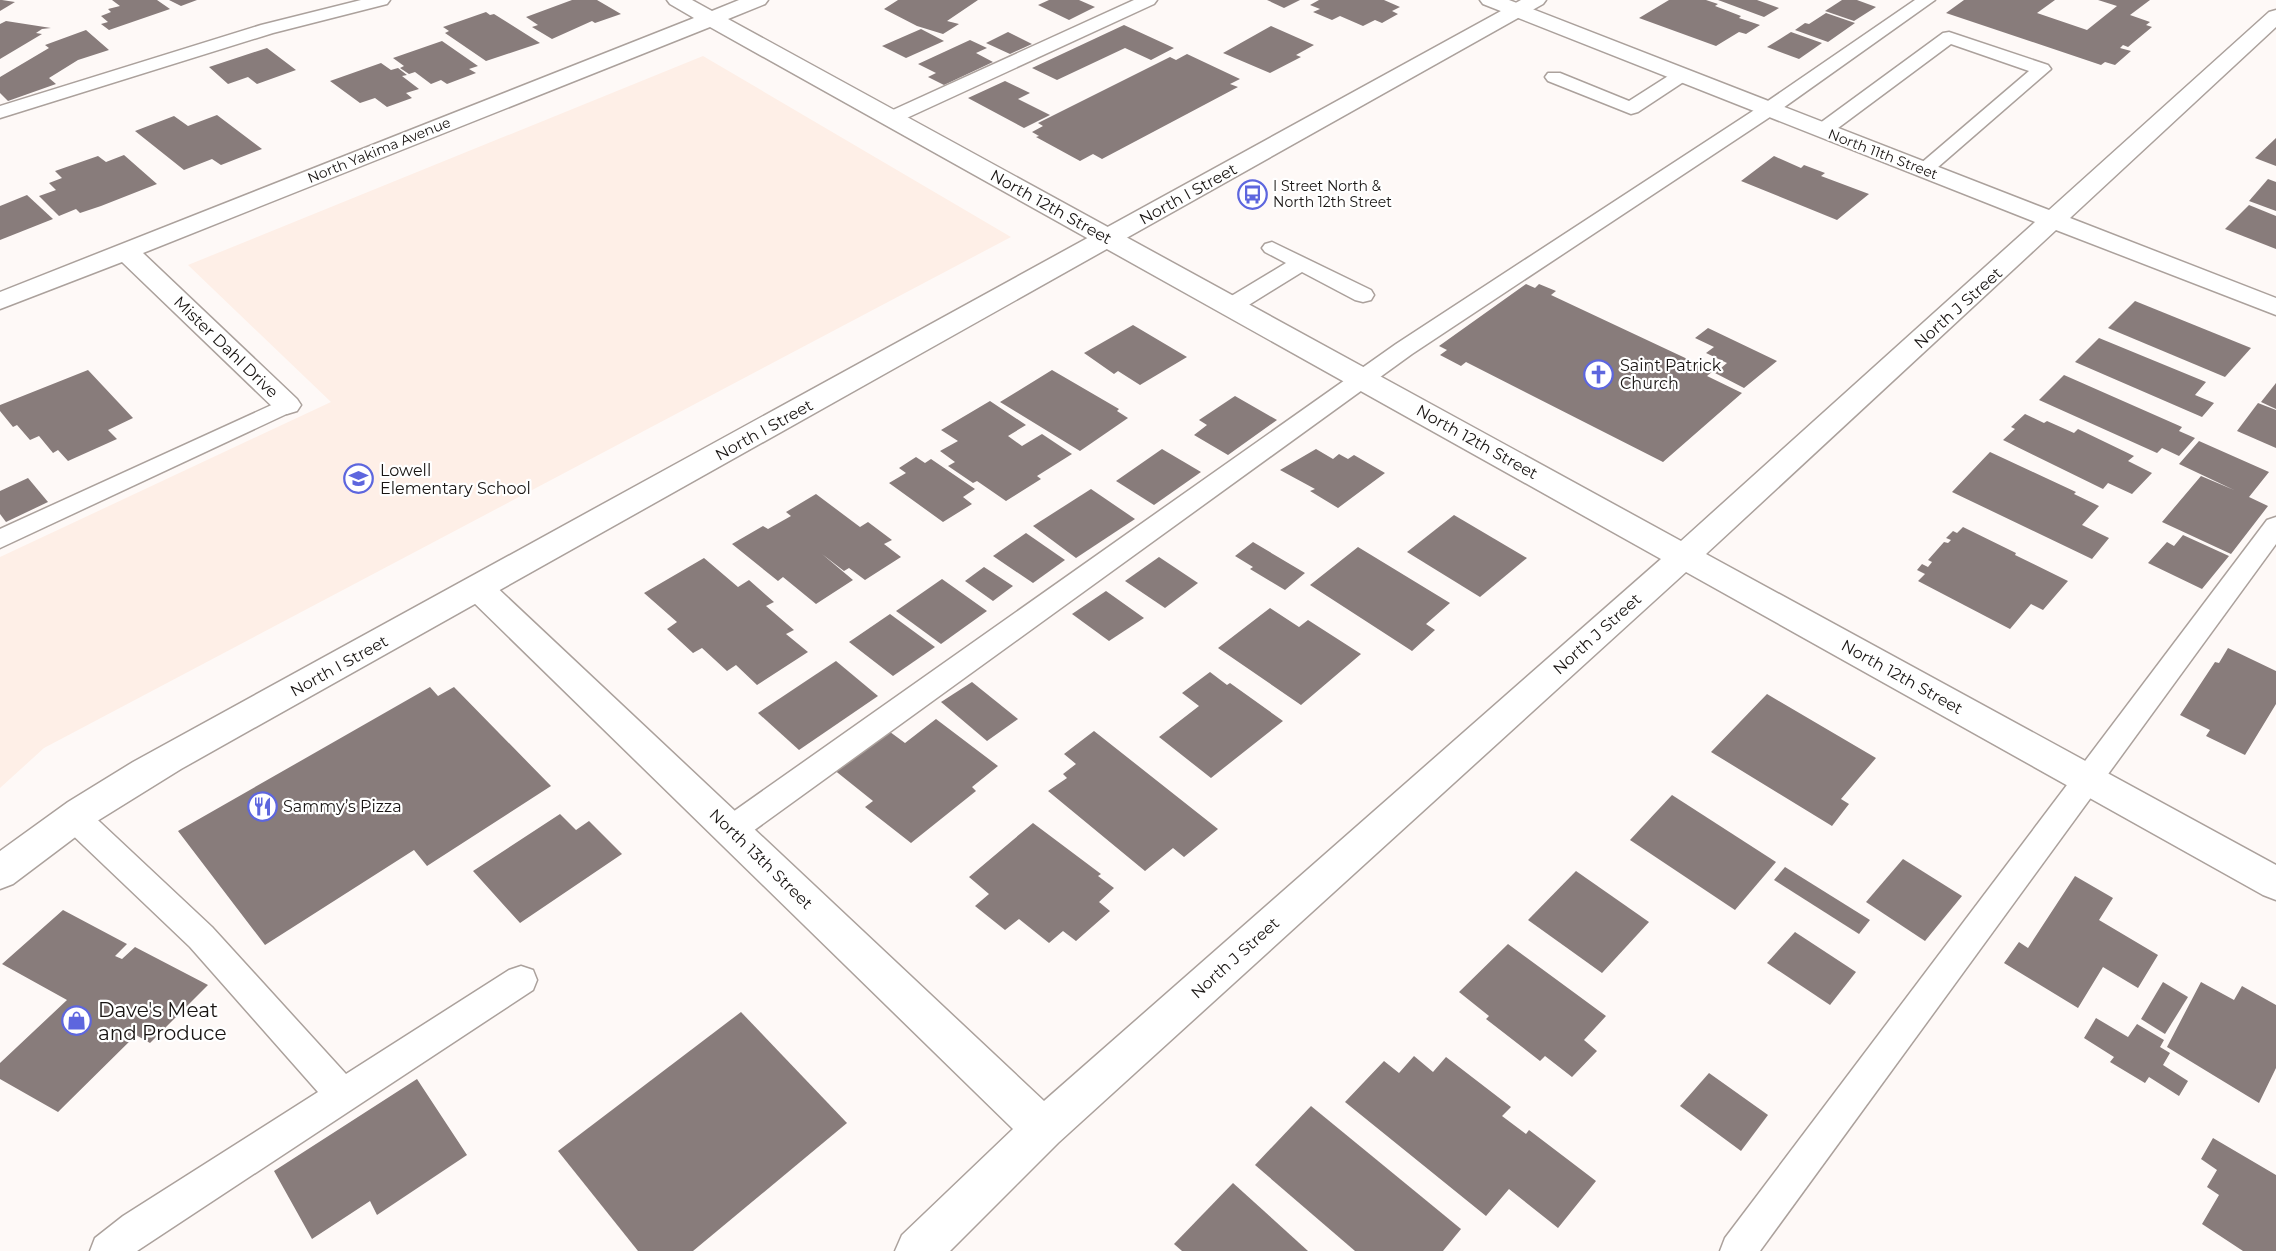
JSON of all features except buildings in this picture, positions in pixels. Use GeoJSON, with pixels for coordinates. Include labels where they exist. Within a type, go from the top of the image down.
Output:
{"type":"FeatureCollection","features":[{"type":"Feature","properties":{"kind":"street","name":"North 12th Street"},"geometry":{"type":"LineString","coordinates":[[677,0],[2276,884]]}},
{"type":"Feature","properties":{"kind":"street","name":"North Yakima Avenue"},"geometry":{"type":"LineString","coordinates":[[0,301],[758,0]]}},
{"type":"Feature","properties":{"kind":"street","name":"North 11th Street"},"geometry":{"type":"LineString","coordinates":[[1490,0],[1527,5],[1682,75],[2276,307]]}},
{"type":"Feature","properties":{"kind":"street","name":"North I Street"},"geometry":{"type":"LineString","coordinates":[[0,873],[74,817],[111,792],[168,759],[479,589],[1527,5]]}},
{"type":"Feature","properties":{"kind":"street","name":"North J Street"},"geometry":{"type":"LineString","coordinates":[[918,1251],[1043,1129],[1684,556],[2054,221],[2276,16]]}},
{"type":"Feature","properties":{"kind":"street","name":"Mister Dahl Drive"},"geometry":{"type":"LineString","coordinates":[[125,250],[287,405]]}},
{"type":"Feature","properties":{"kind":"street","name":"North 13th Street"},"geometry":{"type":"LineString","coordinates":[[479,589],[1043,1129]]}},
{"type":"Feature","properties":{"kind":"lane"},"geometry":{"type":"LineString","coordinates":[[0,112],[267,29],[381,0]]}},
{"type":"Feature","properties":{"kind":"lane"},"geometry":{"type":"LineString","coordinates":[[891,118],[1148,0]]}},
{"type":"Feature","properties":{"kind":"lane"},"geometry":{"type":"LineString","coordinates":[[731,830],[1319,410],[1365,380],[1404,349],[1769,109],[1926,0]]}},
{"type":"Feature","properties":{"kind":"lane"},"geometry":{"type":"LineString","coordinates":[[1823,130],[1949,37],[2042,69],[1923,170]]}},
{"type":"Feature","properties":{"kind":"lane"},"geometry":{"type":"LineString","coordinates":[[1554,76],[1632,108],[1682,75]]}},
{"type":"Feature","properties":{"kind":"lane"},"geometry":{"type":"LineString","coordinates":[[1272,248],[1362,295]]}},
{"type":"Feature","properties":{"kind":"lane"},"geometry":{"type":"LineString","coordinates":[[1231,306],[1301,263]]}},
{"type":"Feature","properties":{"kind":"lane"},"geometry":{"type":"LineString","coordinates":[[0,539],[287,405]]}},
{"type":"Feature","properties":{"kind":"lane"},"geometry":{"type":"LineString","coordinates":[[1738,1251],[2276,526]]}},
{"type":"Feature","properties":{"kind":"lane"},"geometry":{"type":"LineString","coordinates":[[74,817],[201,937],[343,1095]]}},
{"type":"Feature","properties":{"kind":"lane"},"geometry":{"type":"LineString","coordinates":[[108,1251],[136,1229],[521,980]]}},
{"type":"Feature","properties":{"kind":"shaded area","name":"Lowell Elementary School"},"geometry":{"type":"Polygon","coordinates":[[[703,56],[1011,237],[44,748],[0,788],[0,557],[331,402],[188,265],[703,56]]]}},
{"type":"Feature","properties":{"kind":"place","name":"I Street North & North 12th Street"},"geometry":{"type":"Point","coordinates":[1252,194]}},
{"type":"Feature","properties":{"kind":"place","name":"Saint Patrick Church"},"geometry":{"type":"Point","coordinates":[1599,374]}},
{"type":"Feature","properties":{"kind":"place","name":"Lowell Elementary School"},"geometry":{"type":"Point","coordinates":[359,479]}},
{"type":"Feature","properties":{"kind":"place","name":"Sammy’s Pizza"},"geometry":{"type":"Point","coordinates":[262,806]}},
{"type":"Feature","properties":{"kind":"place","name":"Dave's Meat and Produce"},"geometry":{"type":"Point","coordinates":[77,1021]}}]}
